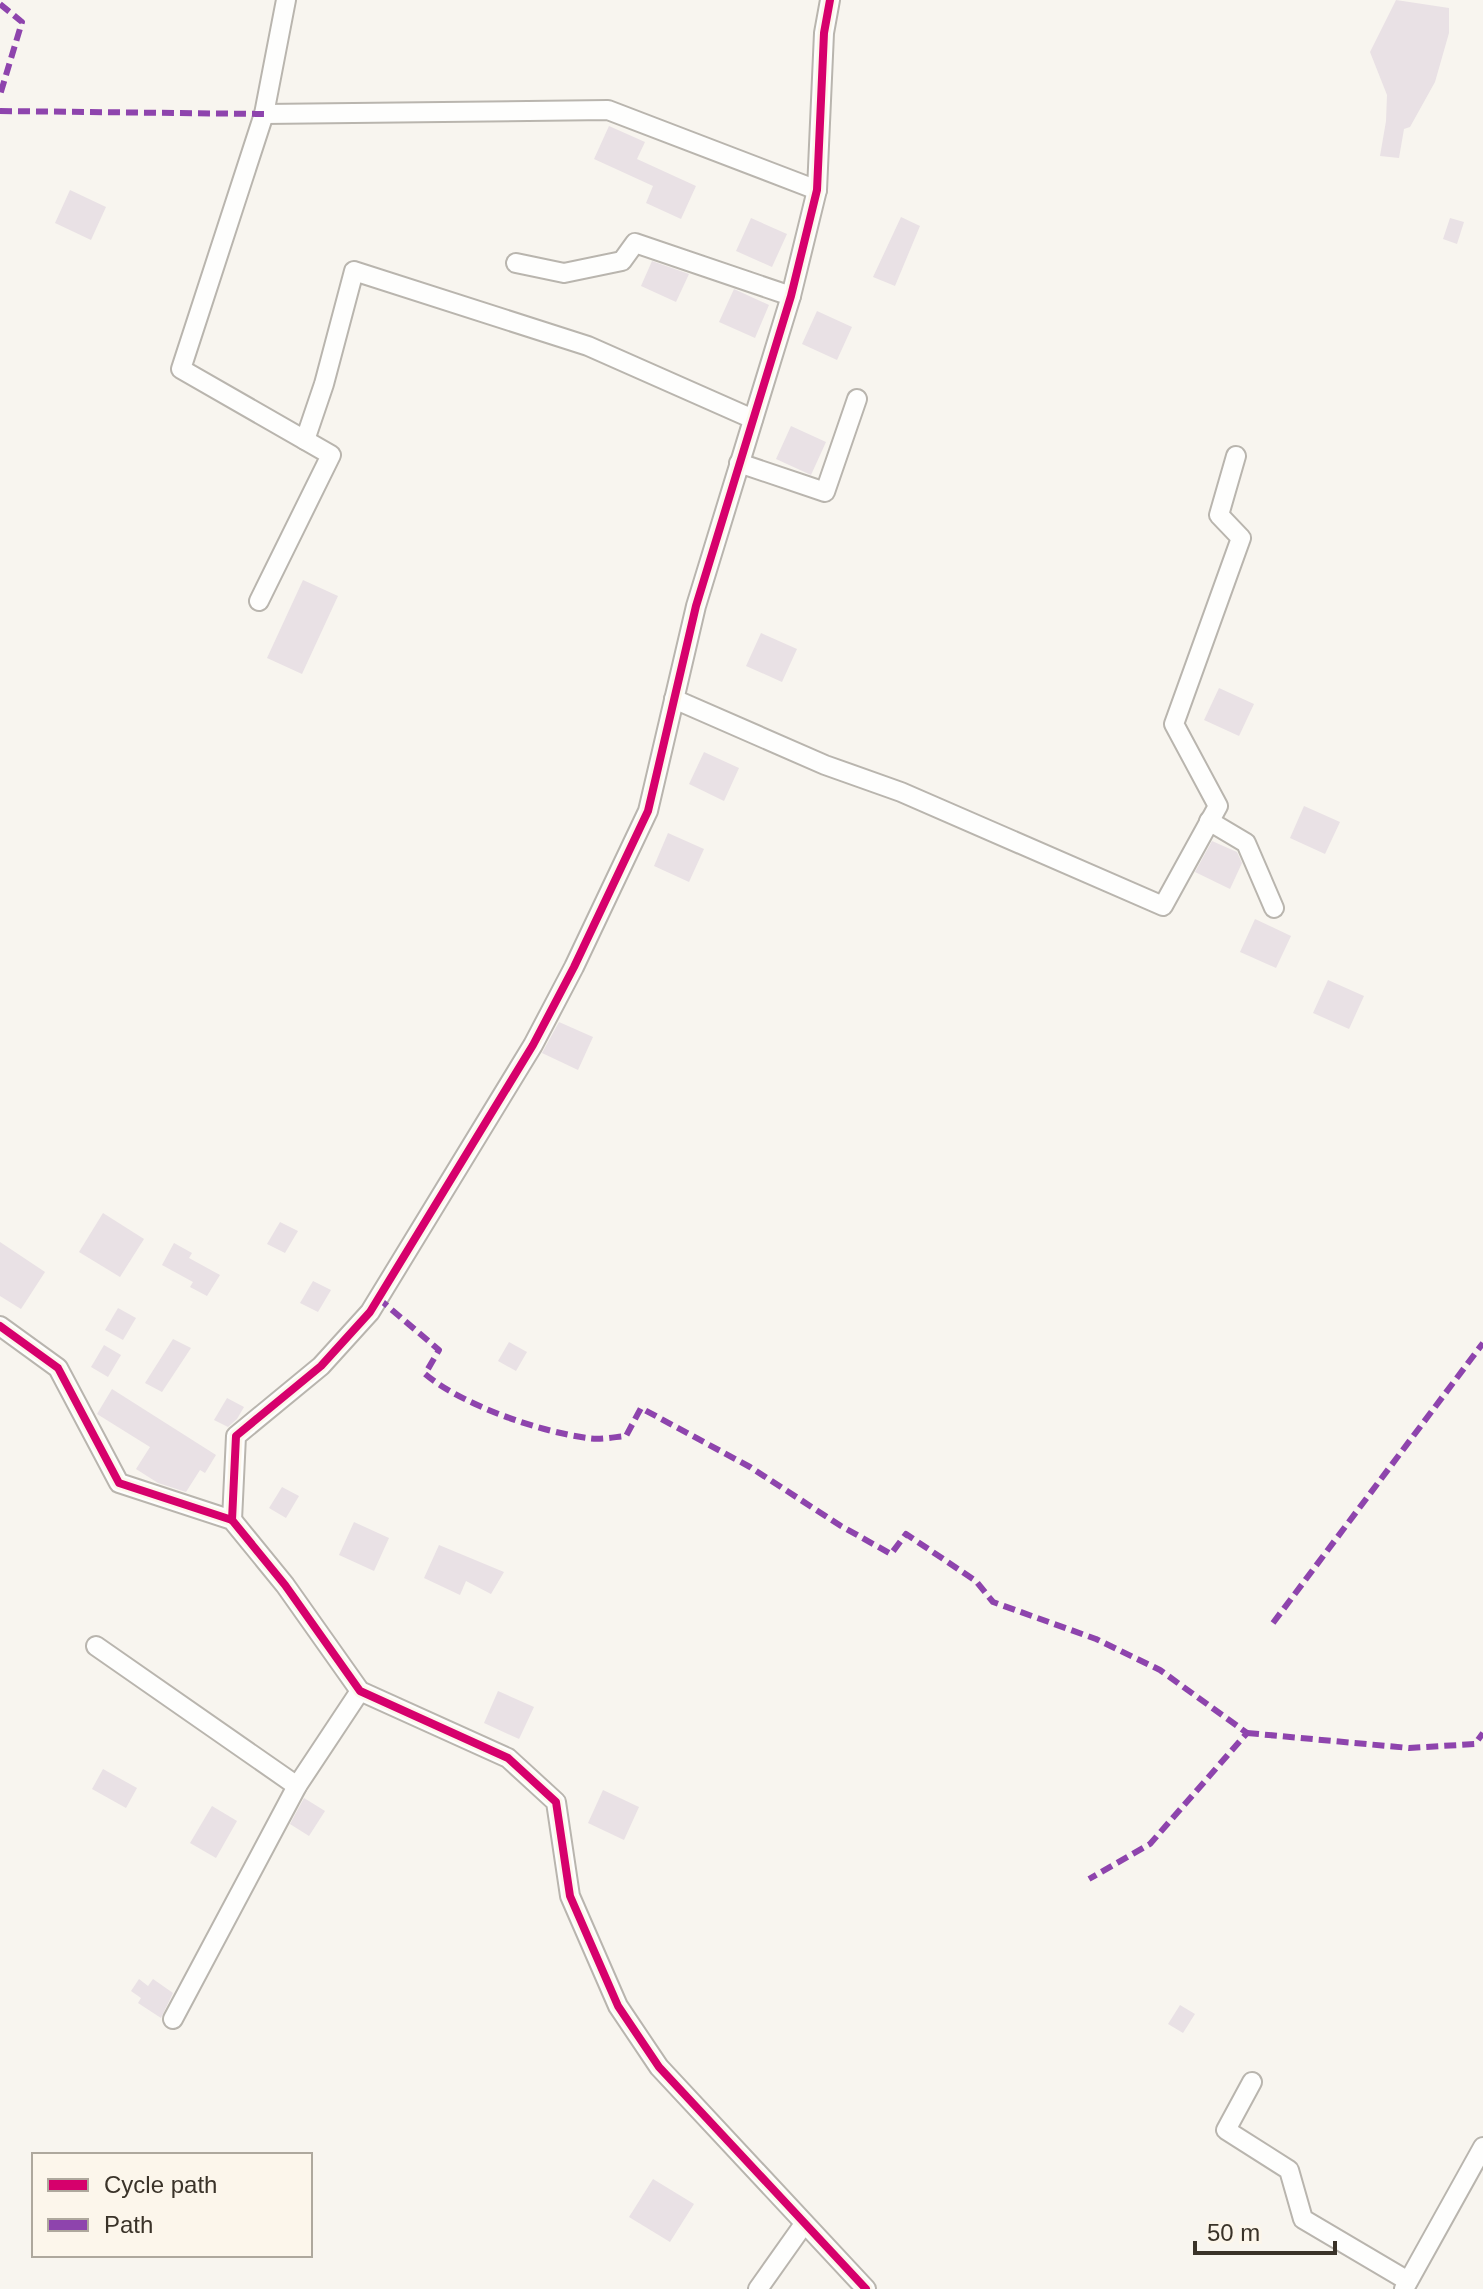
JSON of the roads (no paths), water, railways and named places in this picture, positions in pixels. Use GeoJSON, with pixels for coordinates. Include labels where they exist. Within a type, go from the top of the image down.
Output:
{"type":"FeatureCollection","features":[{"type":"Feature","properties":{"kind":"street"},"geometry":{"type":"LineString","coordinates":[[259,601],[331,455],[181,369],[264,114],[286,0]]}},
{"type":"Feature","properties":{"kind":"street"},"geometry":{"type":"LineString","coordinates":[[232,1520],[236,1436],[321,1366],[370,1312],[533,1045],[648,811],[696,606],[791,296],[817,190],[824,33],[830,0]]}},
{"type":"Feature","properties":{"kind":"street"},"geometry":{"type":"LineString","coordinates":[[264,114],[608,110],[817,190]]}},
{"type":"Feature","properties":{"kind":"street"},"geometry":{"type":"LineString","coordinates":[[516,263],[564,273],[622,261],[635,243],[791,296]]}},
{"type":"Feature","properties":{"kind":"street"},"geometry":{"type":"LineString","coordinates":[[305,440],[324,384],[354,271],[588,346],[753,419]]}},
{"type":"Feature","properties":{"kind":"street"},"geometry":{"type":"LineString","coordinates":[[739,463],[825,492],[857,399]]}},
{"type":"Feature","properties":{"kind":"street"},"geometry":{"type":"LineString","coordinates":[[674,699],[825,765],[901,792],[1163,906],[1218,806],[1174,724],[1241,538],[1219,515],[1236,456]]}},
{"type":"Feature","properties":{"kind":"street"},"geometry":{"type":"LineString","coordinates":[[1209,821],[1246,843],[1274,908]]}},
{"type":"Feature","properties":{"kind":"street"},"geometry":{"type":"LineString","coordinates":[[0,1326],[58,1368],[119,1483],[232,1520],[285,1585],[360,1691],[508,1758],[556,1802],[570,1896],[618,2006],[659,2067],[866,2289]]}},
{"type":"Feature","properties":{"kind":"street"},"geometry":{"type":"LineString","coordinates":[[96,1646],[297,1786]]}},
{"type":"Feature","properties":{"kind":"street"},"geometry":{"type":"LineString","coordinates":[[173,2019],[297,1786],[360,1691]]}},
{"type":"Feature","properties":{"kind":"street"},"geometry":{"type":"LineString","coordinates":[[1252,2082],[1226,2130],[1289,2170],[1303,2219],[1406,2285],[1483,2147]]}},
{"type":"Feature","properties":{"kind":"street"},"geometry":{"type":"LineString","coordinates":[[758,2289],[804,2224]]}}]}
